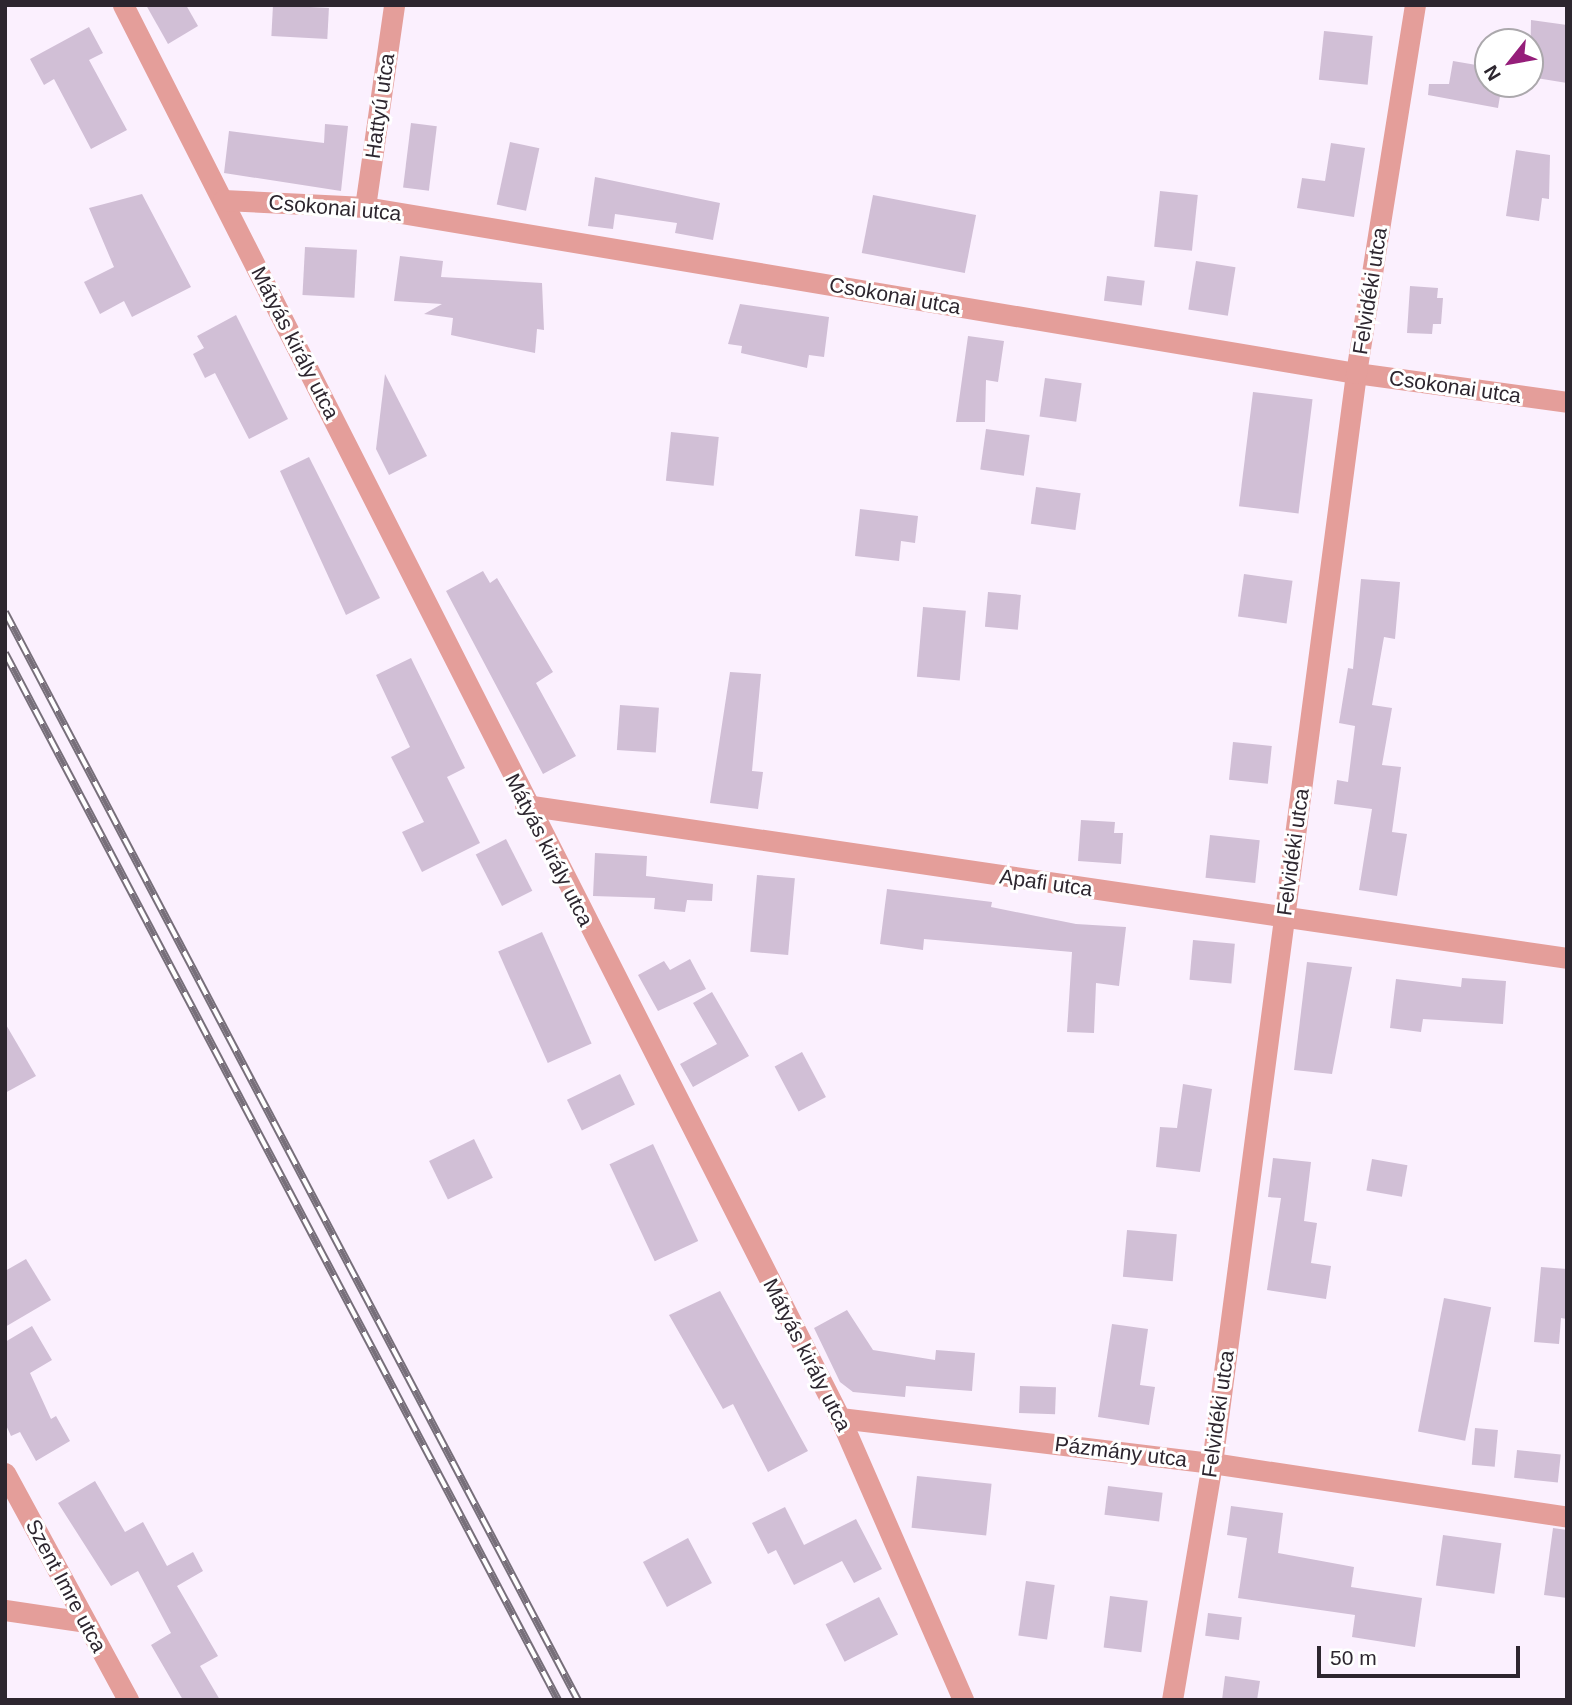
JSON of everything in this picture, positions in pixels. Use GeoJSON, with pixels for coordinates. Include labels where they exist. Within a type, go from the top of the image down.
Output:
{"type":"FeatureCollection","features":[{"type":"Feature","properties":{"kind":"street","name":"Mátyás király utca"},"geometry":{"type":"LineString","coordinates":[[123,5],[525,806],[840,1418],[963,1700]]}},
{"type":"Feature","properties":{"kind":"street","name":"Hattyú utca"},"geometry":{"type":"LineString","coordinates":[[365,207],[394,5]]}},
{"type":"Feature","properties":{"kind":"street","name":"Felvidéki utca"},"geometry":{"type":"LineString","coordinates":[[1172,1700],[1212,1463],[1356,373],[1415,5]]}},
{"type":"Feature","properties":{"kind":"street","name":"Csokonai utca"},"geometry":{"type":"LineString","coordinates":[[223,200],[365,207],[1356,373],[1567,402]]}},
{"type":"Feature","properties":{"kind":"street","name":"Apafi utca"},"geometry":{"type":"LineString","coordinates":[[525,806],[1284,919],[1567,957]]}},
{"type":"Feature","properties":{"kind":"street","name":"Pázmány utca"},"geometry":{"type":"LineString","coordinates":[[840,1418],[1212,1463],[1567,1517]]}},
{"type":"Feature","properties":{"kind":"street","name":"Szent Imre utca"},"geometry":{"type":"LineString","coordinates":[[5,1473],[128,1700]]}},
{"type":"Feature","properties":{"kind":"street"},"geometry":{"type":"LineString","coordinates":[[5,1610],[85,1622]]}},
{"type":"Feature","properties":{"kind":"building"},"geometry":{"type":"Polygon","coordinates":[[[146,5],[186,5],[198,26],[168,44],[146,5]]]}},
{"type":"Feature","properties":{"kind":"building"},"geometry":{"type":"Polygon","coordinates":[[[273,5],[329,8],[327,39],[271,36],[273,5]]]}},
{"type":"Feature","properties":{"kind":"building"},"geometry":{"type":"Polygon","coordinates":[[[1531,20],[1567,25],[1567,83],[1544,79],[1544,28],[1531,28],[1531,20]]]}},
{"type":"Feature","properties":{"kind":"building"},"geometry":{"type":"Polygon","coordinates":[[[89,27],[103,53],[89,60],[127,130],[91,149],[54,79],[44,85],[30,59],[89,27]]]}},
{"type":"Feature","properties":{"kind":"building"},"geometry":{"type":"Polygon","coordinates":[[[1324,31],[1373,36],[1368,85],[1319,80],[1324,31]]]}},
{"type":"Feature","properties":{"kind":"building"},"geometry":{"type":"Polygon","coordinates":[[[1453,61],[1474,65],[1474,98],[1500,98],[1498,108],[1428,95],[1429,84],[1449,84],[1453,61]]]}},
{"type":"Feature","properties":{"kind":"building"},"geometry":{"type":"Polygon","coordinates":[[[411,123],[437,126],[429,191],[403,188],[411,123]]]}},
{"type":"Feature","properties":{"kind":"building"},"geometry":{"type":"Polygon","coordinates":[[[325,124],[348,126],[341,191],[224,173],[229,131],[324,143],[325,124]]]}},
{"type":"Feature","properties":{"kind":"building"},"geometry":{"type":"Polygon","coordinates":[[[510,142],[539,148],[526,211],[497,205],[510,142]]]}},
{"type":"Feature","properties":{"kind":"building"},"geometry":{"type":"Polygon","coordinates":[[[1331,143],[1365,148],[1354,217],[1297,208],[1302,178],[1325,181],[1331,143]]]}},
{"type":"Feature","properties":{"kind":"building"},"geometry":{"type":"Polygon","coordinates":[[[1516,150],[1550,155],[1549,199],[1542,198],[1539,221],[1506,216],[1516,150]]]}},
{"type":"Feature","properties":{"kind":"building"},"geometry":{"type":"Polygon","coordinates":[[[595,177],[720,203],[713,240],[675,233],[677,223],[615,214],[613,229],[588,226],[595,177]]]}},
{"type":"Feature","properties":{"kind":"building"},"geometry":{"type":"Polygon","coordinates":[[[1160,191],[1198,195],[1192,251],[1154,247],[1160,191]]]}},
{"type":"Feature","properties":{"kind":"building"},"geometry":{"type":"Polygon","coordinates":[[[142,194],[191,287],[132,317],[124,301],[100,314],[84,282],[114,267],[89,208],[142,194]]]}},
{"type":"Feature","properties":{"kind":"building"},"geometry":{"type":"Polygon","coordinates":[[[873,195],[976,215],[965,273],[862,253],[873,195]]]}},
{"type":"Feature","properties":{"kind":"building"},"geometry":{"type":"Polygon","coordinates":[[[305,247],[357,250],[354,298],[302,295],[305,247]]]}},
{"type":"Feature","properties":{"kind":"building"},"geometry":{"type":"Polygon","coordinates":[[[400,256],[443,261],[441,277],[542,283],[544,330],[537,329],[535,353],[451,335],[453,318],[424,314],[442,304],[394,301],[400,256]]]}},
{"type":"Feature","properties":{"kind":"building"},"geometry":{"type":"Polygon","coordinates":[[[1196,261],[1236,267],[1228,316],[1188,309],[1196,261]]]}},
{"type":"Feature","properties":{"kind":"building"},"geometry":{"type":"Polygon","coordinates":[[[1107,276],[1145,281],[1142,305],[1104,301],[1107,276]]]}},
{"type":"Feature","properties":{"kind":"building"},"geometry":{"type":"Polygon","coordinates":[[[1410,286],[1438,288],[1437,298],[1443,298],[1441,324],[1433,324],[1432,334],[1407,333],[1410,286]]]}},
{"type":"Feature","properties":{"kind":"building"},"geometry":{"type":"Polygon","coordinates":[[[740,304],[829,317],[824,357],[809,355],[807,368],[741,353],[742,346],[728,344],[740,304]]]}},
{"type":"Feature","properties":{"kind":"building"},"geometry":{"type":"Polygon","coordinates":[[[236,315],[288,419],[249,439],[215,373],[205,378],[193,354],[204,348],[197,336],[236,315]]]}},
{"type":"Feature","properties":{"kind":"building"},"geometry":{"type":"Polygon","coordinates":[[[968,336],[1004,341],[998,382],[986,380],[985,422],[956,422],[968,336]]]}},
{"type":"Feature","properties":{"kind":"building"},"geometry":{"type":"Polygon","coordinates":[[[385,374],[427,456],[389,475],[376,449],[385,374]]]}},
{"type":"Feature","properties":{"kind":"building"},"geometry":{"type":"Polygon","coordinates":[[[1045,378],[1082,383],[1076,422],[1040,417],[1045,378]]]}},
{"type":"Feature","properties":{"kind":"building"},"geometry":{"type":"Polygon","coordinates":[[[1253,392],[1313,399],[1299,513],[1239,506],[1253,392]]]}},
{"type":"Feature","properties":{"kind":"building"},"geometry":{"type":"Polygon","coordinates":[[[986,429],[1030,435],[1024,476],[980,470],[986,429]]]}},
{"type":"Feature","properties":{"kind":"building"},"geometry":{"type":"Polygon","coordinates":[[[671,432],[719,437],[714,486],[666,481],[671,432]]]}},
{"type":"Feature","properties":{"kind":"building"},"geometry":{"type":"Polygon","coordinates":[[[309,457],[380,598],[346,615],[280,471],[309,457]]]}},
{"type":"Feature","properties":{"kind":"building"},"geometry":{"type":"Polygon","coordinates":[[[1036,487],[1081,493],[1075,530],[1031,524],[1036,487]]]}},
{"type":"Feature","properties":{"kind":"building"},"geometry":{"type":"Polygon","coordinates":[[[860,509],[918,516],[915,543],[901,541],[899,561],[855,556],[860,509]]]}},
{"type":"Feature","properties":{"kind":"building"},"geometry":{"type":"Polygon","coordinates":[[[483,571],[490,583],[497,578],[553,672],[536,683],[576,756],[543,774],[446,591],[483,571]]]}},
{"type":"Feature","properties":{"kind":"building"},"geometry":{"type":"Polygon","coordinates":[[[1244,574],[1293,581],[1287,623],[1238,617],[1244,574]]]}},
{"type":"Feature","properties":{"kind":"building"},"geometry":{"type":"Polygon","coordinates":[[[1361,579],[1400,582],[1395,639],[1384,637],[1372,705],[1392,708],[1382,765],[1401,767],[1392,832],[1407,834],[1397,896],[1359,890],[1372,809],[1334,804],[1337,780],[1348,782],[1355,726],[1339,723],[1348,668],[1353,669],[1361,579]]]}},
{"type":"Feature","properties":{"kind":"building"},"geometry":{"type":"Polygon","coordinates":[[[988,592],[1021,595],[1018,630],[985,627],[988,592]]]}},
{"type":"Feature","properties":{"kind":"building"},"geometry":{"type":"Polygon","coordinates":[[[923,607],[966,611],[960,680],[917,677],[923,607]]]}},
{"type":"Feature","properties":{"kind":"building"},"geometry":{"type":"Polygon","coordinates":[[[411,658],[465,768],[447,777],[480,843],[422,872],[402,832],[424,822],[391,757],[410,747],[376,675],[411,658]]]}},
{"type":"Feature","properties":{"kind":"building"},"geometry":{"type":"Polygon","coordinates":[[[730,672],[761,674],[752,771],[763,772],[758,809],[710,803],[730,672]]]}},
{"type":"Feature","properties":{"kind":"building"},"geometry":{"type":"Polygon","coordinates":[[[620,705],[659,708],[656,753],[617,750],[620,705]]]}},
{"type":"Feature","properties":{"kind":"building"},"geometry":{"type":"Polygon","coordinates":[[[1233,742],[1272,746],[1268,784],[1229,780],[1233,742]]]}},
{"type":"Feature","properties":{"kind":"building"},"geometry":{"type":"Polygon","coordinates":[[[1081,820],[1115,822],[1114,833],[1123,833],[1121,864],[1078,861],[1081,820]]]}},
{"type":"Feature","properties":{"kind":"building"},"geometry":{"type":"Polygon","coordinates":[[[1210,835],[1260,840],[1255,883],[1206,878],[1210,835]]]}},
{"type":"Feature","properties":{"kind":"building"},"geometry":{"type":"Polygon","coordinates":[[[506,839],[532,891],[502,906],[476,854],[506,839]]]}},
{"type":"Feature","properties":{"kind":"building"},"geometry":{"type":"Polygon","coordinates":[[[595,853],[647,856],[646,876],[713,884],[712,901],[687,900],[685,912],[654,909],[655,898],[593,896],[595,853]]]}},
{"type":"Feature","properties":{"kind":"building"},"geometry":{"type":"Polygon","coordinates":[[[757,875],[795,878],[788,955],[750,952],[757,875]]]}},
{"type":"Feature","properties":{"kind":"building"},"geometry":{"type":"Polygon","coordinates":[[[887,889],[992,902],[991,907],[1076,924],[1126,927],[1119,986],[1096,983],[1094,1033],[1067,1032],[1072,952],[924,939],[923,950],[880,944],[887,889]]]}},
{"type":"Feature","properties":{"kind":"building"},"geometry":{"type":"Polygon","coordinates":[[[542,932],[592,1043],[548,1063],[498,952],[542,932]]]}},
{"type":"Feature","properties":{"kind":"building"},"geometry":{"type":"Polygon","coordinates":[[[1193,940],[1235,944],[1231,984],[1190,980],[1193,940]]]}},
{"type":"Feature","properties":{"kind":"building"},"geometry":{"type":"Polygon","coordinates":[[[690,959],[706,989],[658,1011],[638,975],[664,961],[670,970],[690,959]]]}},
{"type":"Feature","properties":{"kind":"building"},"geometry":{"type":"Polygon","coordinates":[[[1307,962],[1352,967],[1332,1074],[1294,1070],[1307,962]]]}},
{"type":"Feature","properties":{"kind":"building"},"geometry":{"type":"Polygon","coordinates":[[[1462,978],[1506,981],[1503,1024],[1423,1019],[1421,1032],[1390,1028],[1396,979],[1461,987],[1462,978]]]}},
{"type":"Feature","properties":{"kind":"building"},"geometry":{"type":"Polygon","coordinates":[[[712,992],[749,1056],[693,1087],[680,1064],[717,1044],[693,1003],[712,992]]]}},
{"type":"Feature","properties":{"kind":"building"},"geometry":{"type":"Polygon","coordinates":[[[5,1023],[36,1076],[5,1093],[5,1023]]]}},
{"type":"Feature","properties":{"kind":"building"},"geometry":{"type":"Polygon","coordinates":[[[802,1052],[826,1097],[799,1112],[775,1067],[802,1052]]]}},
{"type":"Feature","properties":{"kind":"building"},"geometry":{"type":"Polygon","coordinates":[[[620,1074],[635,1105],[582,1130],[567,1100],[620,1074]]]}},
{"type":"Feature","properties":{"kind":"building"},"geometry":{"type":"Polygon","coordinates":[[[1183,1084],[1212,1089],[1200,1172],[1156,1167],[1160,1127],[1177,1128],[1183,1084]]]}},
{"type":"Feature","properties":{"kind":"building"},"geometry":{"type":"Polygon","coordinates":[[[474,1139],[493,1178],[448,1200],[429,1161],[474,1139]]]}},
{"type":"Feature","properties":{"kind":"building"},"geometry":{"type":"Polygon","coordinates":[[[653,1144],[698,1241],[655,1261],[609,1164],[653,1144]]]}},
{"type":"Feature","properties":{"kind":"building"},"geometry":{"type":"Polygon","coordinates":[[[1273,1158],[1311,1162],[1304,1221],[1317,1223],[1311,1263],[1331,1266],[1326,1299],[1267,1290],[1281,1198],[1268,1197],[1273,1158]]]}},
{"type":"Feature","properties":{"kind":"building"},"geometry":{"type":"Polygon","coordinates":[[[1372,1159],[1407,1165],[1402,1197],[1366,1191],[1372,1159]]]}},
{"type":"Feature","properties":{"kind":"building"},"geometry":{"type":"Polygon","coordinates":[[[1127,1230],[1177,1234],[1173,1281],[1123,1277],[1127,1230]]]}},
{"type":"Feature","properties":{"kind":"building"},"geometry":{"type":"Polygon","coordinates":[[[26,1259],[51,1300],[5,1327],[5,1271],[26,1259]]]}},
{"type":"Feature","properties":{"kind":"building"},"geometry":{"type":"Polygon","coordinates":[[[1541,1267],[1567,1269],[1567,1319],[1561,1318],[1559,1344],[1534,1342],[1541,1267]]]}},
{"type":"Feature","properties":{"kind":"building"},"geometry":{"type":"Polygon","coordinates":[[[720,1291],[808,1451],[768,1472],[733,1404],[723,1409],[669,1315],[720,1291]]]}},
{"type":"Feature","properties":{"kind":"building"},"geometry":{"type":"Polygon","coordinates":[[[1444,1298],[1491,1307],[1465,1441],[1418,1432],[1444,1298]]]}},
{"type":"Feature","properties":{"kind":"building"},"geometry":{"type":"Polygon","coordinates":[[[847,1310],[873,1350],[935,1360],[936,1350],[975,1353],[972,1391],[906,1386],[905,1397],[853,1392],[840,1382],[814,1328],[847,1310]]]}},
{"type":"Feature","properties":{"kind":"building"},"geometry":{"type":"Polygon","coordinates":[[[1112,1324],[1148,1329],[1140,1385],[1155,1387],[1149,1425],[1098,1417],[1112,1324]]]}},
{"type":"Feature","properties":{"kind":"building"},"geometry":{"type":"Polygon","coordinates":[[[32,1326],[52,1360],[30,1373],[51,1419],[56,1416],[70,1441],[36,1461],[20,1432],[11,1436],[5,1423],[5,1342],[32,1326]]]}},
{"type":"Feature","properties":{"kind":"building"},"geometry":{"type":"Polygon","coordinates":[[[1020,1386],[1056,1387],[1055,1414],[1019,1413],[1020,1386]]]}},
{"type":"Feature","properties":{"kind":"building"},"geometry":{"type":"Polygon","coordinates":[[[1475,1428],[1498,1430],[1495,1467],[1472,1465],[1475,1428]]]}},
{"type":"Feature","properties":{"kind":"building"},"geometry":{"type":"Polygon","coordinates":[[[1517,1450],[1561,1455],[1558,1482],[1514,1478],[1517,1450]]]}},
{"type":"Feature","properties":{"kind":"building"},"geometry":{"type":"Polygon","coordinates":[[[917,1476],[992,1484],[986,1536],[912,1528],[917,1476]]]}},
{"type":"Feature","properties":{"kind":"building"},"geometry":{"type":"Polygon","coordinates":[[[95,1481],[125,1532],[143,1522],[167,1566],[193,1552],[203,1571],[177,1586],[218,1656],[200,1666],[220,1700],[183,1700],[151,1645],[171,1633],[138,1571],[111,1586],[58,1503],[95,1481]]]}},
{"type":"Feature","properties":{"kind":"building"},"geometry":{"type":"Polygon","coordinates":[[[1108,1486],[1163,1493],[1159,1521],[1104,1515],[1108,1486]]]}},
{"type":"Feature","properties":{"kind":"building"},"geometry":{"type":"Polygon","coordinates":[[[1231,1506],[1283,1513],[1278,1553],[1354,1567],[1351,1587],[1422,1598],[1415,1647],[1352,1637],[1355,1615],[1238,1598],[1247,1538],[1227,1535],[1231,1506]]]}},
{"type":"Feature","properties":{"kind":"building"},"geometry":{"type":"Polygon","coordinates":[[[785,1507],[804,1545],[856,1519],[882,1569],[854,1583],[842,1561],[794,1585],[776,1550],[768,1554],[752,1523],[785,1507]]]}},
{"type":"Feature","properties":{"kind":"building"},"geometry":{"type":"Polygon","coordinates":[[[1553,1528],[1567,1530],[1567,1598],[1544,1595],[1553,1528]]]}},
{"type":"Feature","properties":{"kind":"building"},"geometry":{"type":"Polygon","coordinates":[[[1443,1535],[1501,1543],[1494,1594],[1436,1586],[1443,1535]]]}},
{"type":"Feature","properties":{"kind":"building"},"geometry":{"type":"Polygon","coordinates":[[[688,1538],[712,1583],[667,1607],[643,1562],[688,1538]]]}},
{"type":"Feature","properties":{"kind":"building"},"geometry":{"type":"Polygon","coordinates":[[[1026,1581],[1055,1585],[1047,1640],[1018,1635],[1026,1581]]]}},
{"type":"Feature","properties":{"kind":"building"},"geometry":{"type":"Polygon","coordinates":[[[1110,1596],[1148,1601],[1141,1652],[1104,1648],[1110,1596]]]}},
{"type":"Feature","properties":{"kind":"building"},"geometry":{"type":"Polygon","coordinates":[[[879,1597],[898,1634],[845,1662],[826,1624],[879,1597]]]}},
{"type":"Feature","properties":{"kind":"building"},"geometry":{"type":"Polygon","coordinates":[[[1208,1613],[1242,1617],[1239,1640],[1205,1636],[1208,1613]]]}},
{"type":"Feature","properties":{"kind":"building"},"geometry":{"type":"Polygon","coordinates":[[[1225,1676],[1260,1681],[1257,1700],[1222,1700],[1225,1676]]]}},
{"type":"Feature","properties":{"kind":"railway"},"geometry":{"type":"LineString","coordinates":[[5,612],[578,1700]]}},
{"type":"Feature","properties":{"kind":"railway"},"geometry":{"type":"LineString","coordinates":[[5,653],[558,1700]]}}]}
